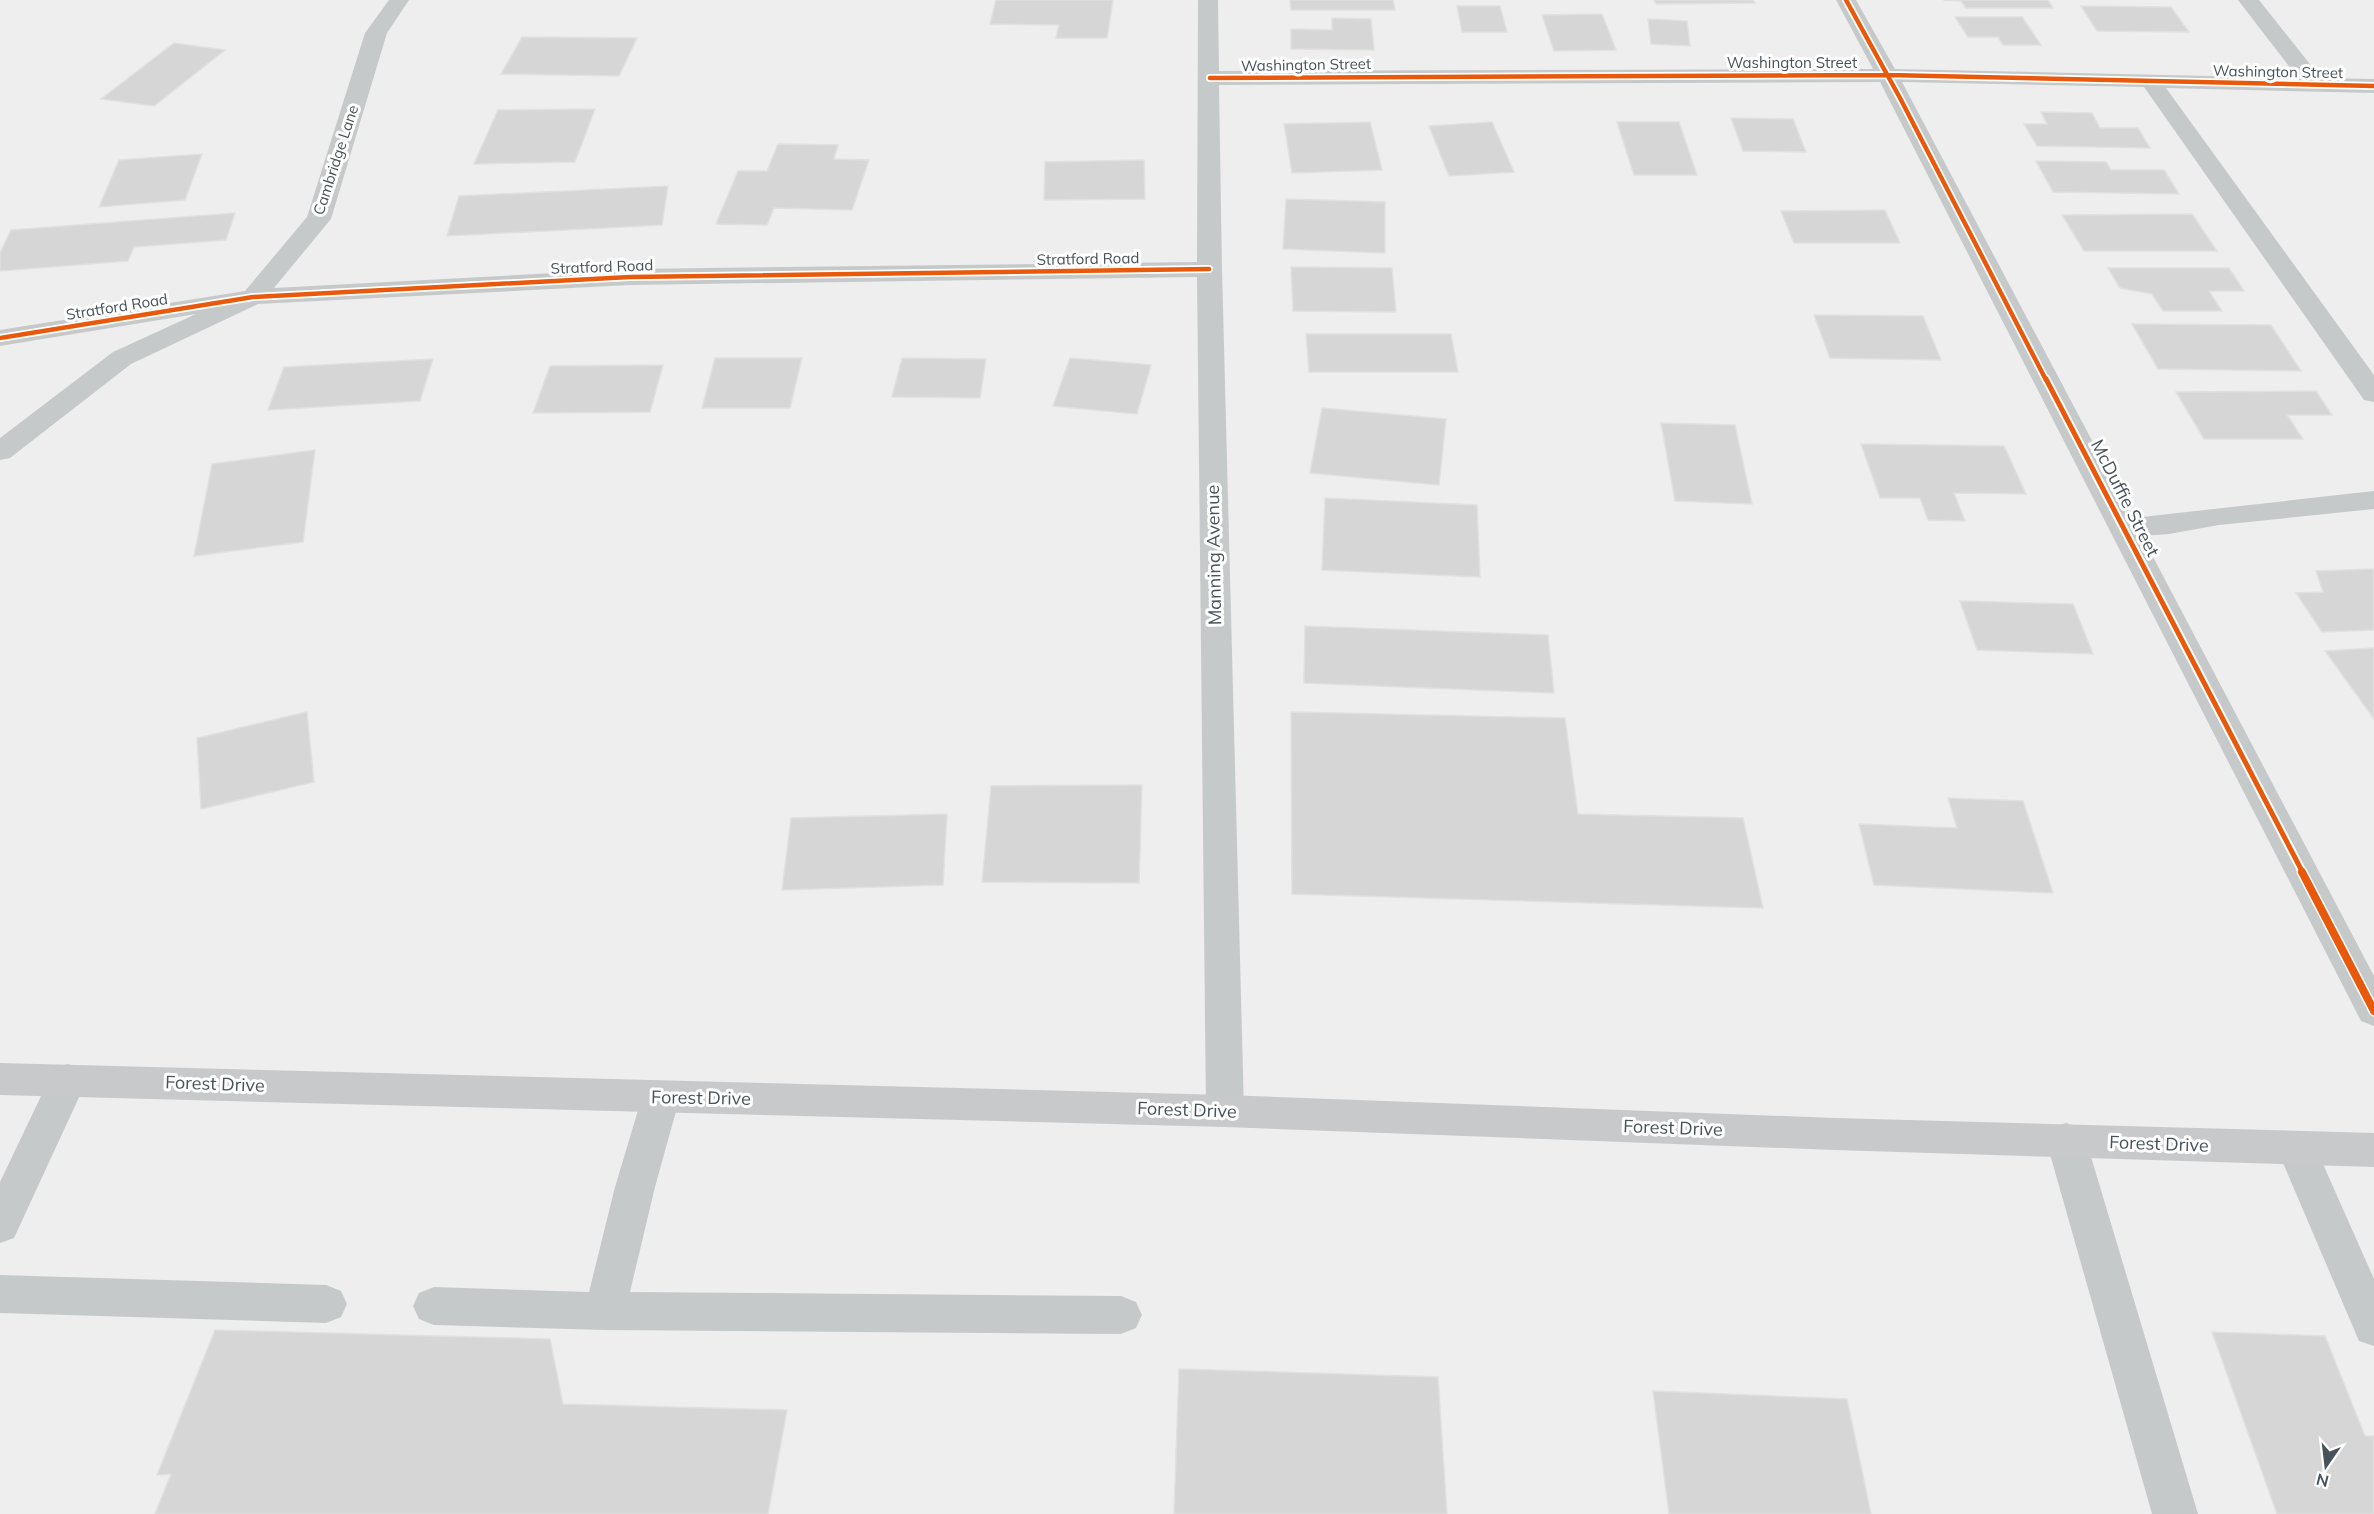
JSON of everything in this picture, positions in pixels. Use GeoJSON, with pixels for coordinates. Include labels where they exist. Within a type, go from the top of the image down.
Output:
{"type":"FeatureCollection","features":[{"type":"Feature","properties":{"kind":"main road","name":"Forest Drive"},"geometry":{"type":"LineString","coordinates":[[0,1079],[1225,1111],[2374,1150]]}},
{"type":"Feature","properties":{"kind":"street","name":"Cambridge Lane"},"geometry":{"type":"LineString","coordinates":[[0,452],[122,358],[253,297],[319,219],[376,33],[399,0]]}},
{"type":"Feature","properties":{"kind":"street","name":"Manning Avenue"},"geometry":{"type":"LineString","coordinates":[[1208,0],[1209,269],[1225,1111]]}},
{"type":"Feature","properties":{"kind":"street","name":"McDuffie Street"},"geometry":{"type":"LineString","coordinates":[[1846,0],[1888,75],[2374,1011]]}},
{"type":"Feature","properties":{"kind":"street"},"geometry":{"type":"LineString","coordinates":[[2248,0],[2316,86]]}},
{"type":"Feature","properties":{"kind":"street","name":"Washington Street"},"geometry":{"type":"LineString","coordinates":[[1210,78],[1888,75],[2374,86]]}},
{"type":"Feature","properties":{"kind":"street"},"geometry":{"type":"LineString","coordinates":[[2151,82],[2374,394]]}},
{"type":"Feature","properties":{"kind":"street","name":"Stratford Road"},"geometry":{"type":"LineString","coordinates":[[0,338],[253,297],[630,277],[1209,269]]}},
{"type":"Feature","properties":{"kind":"street"},"geometry":{"type":"LineString","coordinates":[[2123,528],[2169,525],[2219,516],[2374,500]]}},
{"type":"Feature","properties":{"kind":"street"},"geometry":{"type":"LineString","coordinates":[[0,1225],[68,1080]]}},
{"type":"Feature","properties":{"kind":"street"},"geometry":{"type":"LineString","coordinates":[[605,1311],[635,1187],[661,1097]]}},
{"type":"Feature","properties":{"kind":"street"},"geometry":{"type":"LineString","coordinates":[[2066,1140],[2175,1514]]}},
{"type":"Feature","properties":{"kind":"street"},"geometry":{"type":"LineString","coordinates":[[2297,1149],[2374,1327]]}},
{"type":"Feature","properties":{"kind":"street"},"geometry":{"type":"LineString","coordinates":[[0,1294],[326,1304]]}},
{"type":"Feature","properties":{"kind":"street"},"geometry":{"type":"LineString","coordinates":[[435,1306],[605,1311],[1121,1315]]}},
{"type":"Feature","properties":{"kind":"building"},"geometry":{"type":"Polygon","coordinates":[[[996,0],[1113,0],[1107,38],[1056,38],[1059,25],[990,24],[996,0]]]}},
{"type":"Feature","properties":{"kind":"building"},"geometry":{"type":"Polygon","coordinates":[[[1290,0],[1393,0],[1395,10],[1291,10],[1290,0]]]}},
{"type":"Feature","properties":{"kind":"building"},"geometry":{"type":"Polygon","coordinates":[[[1654,0],[1753,0],[1755,3],[1656,4],[1654,0]]]}},
{"type":"Feature","properties":{"kind":"building"},"geometry":{"type":"Polygon","coordinates":[[[1943,0],[2048,0],[2053,8],[1966,8],[1961,1],[1943,0]]]}},
{"type":"Feature","properties":{"kind":"building"},"geometry":{"type":"Polygon","coordinates":[[[1457,6],[1500,6],[1507,32],[1462,32],[1457,6]]]}},
{"type":"Feature","properties":{"kind":"building"},"geometry":{"type":"Polygon","coordinates":[[[2081,6],[2171,7],[2189,32],[2097,31],[2081,6]]]}},
{"type":"Feature","properties":{"kind":"building"},"geometry":{"type":"Polygon","coordinates":[[[1602,14],[1616,50],[1554,51],[1542,15],[1602,14]]]}},
{"type":"Feature","properties":{"kind":"building"},"geometry":{"type":"Polygon","coordinates":[[[1955,17],[2022,17],[2041,45],[2003,45],[1998,37],[1968,37],[1955,17]]]}},
{"type":"Feature","properties":{"kind":"building"},"geometry":{"type":"Polygon","coordinates":[[[1332,18],[1371,19],[1374,50],[1291,49],[1291,29],[1332,30],[1332,18]]]}},
{"type":"Feature","properties":{"kind":"building"},"geometry":{"type":"Polygon","coordinates":[[[1648,19],[1687,21],[1690,46],[1651,44],[1648,19]]]}},
{"type":"Feature","properties":{"kind":"building"},"geometry":{"type":"Polygon","coordinates":[[[522,37],[637,38],[619,76],[501,74],[522,37]]]}},
{"type":"Feature","properties":{"kind":"building"},"geometry":{"type":"Polygon","coordinates":[[[174,43],[225,50],[154,106],[101,99],[174,43]]]}},
{"type":"Feature","properties":{"kind":"building"},"geometry":{"type":"Polygon","coordinates":[[[595,109],[575,162],[474,164],[498,110],[595,109]]]}},
{"type":"Feature","properties":{"kind":"building"},"geometry":{"type":"Polygon","coordinates":[[[2041,112],[2092,113],[2100,128],[2138,128],[2150,148],[2037,146],[2024,124],[2047,124],[2041,112]]]}},
{"type":"Feature","properties":{"kind":"building"},"geometry":{"type":"Polygon","coordinates":[[[1731,118],[1793,119],[1806,152],[1743,151],[1731,118]]]}},
{"type":"Feature","properties":{"kind":"building"},"geometry":{"type":"Polygon","coordinates":[[[1370,122],[1382,170],[1292,173],[1284,124],[1370,122]]]}},
{"type":"Feature","properties":{"kind":"building"},"geometry":{"type":"Polygon","coordinates":[[[1492,122],[1514,172],[1449,176],[1429,126],[1492,122]]]}},
{"type":"Feature","properties":{"kind":"building"},"geometry":{"type":"Polygon","coordinates":[[[1617,122],[1679,122],[1697,175],[1634,175],[1617,122]]]}},
{"type":"Feature","properties":{"kind":"building"},"geometry":{"type":"Polygon","coordinates":[[[778,144],[838,145],[834,159],[869,160],[852,210],[774,208],[767,225],[716,224],[738,171],[767,171],[778,144]]]}},
{"type":"Feature","properties":{"kind":"building"},"geometry":{"type":"Polygon","coordinates":[[[202,154],[185,200],[99,207],[119,160],[202,154]]]}},
{"type":"Feature","properties":{"kind":"building"},"geometry":{"type":"Polygon","coordinates":[[[1144,160],[1145,199],[1044,200],[1045,162],[1144,160]]]}},
{"type":"Feature","properties":{"kind":"building"},"geometry":{"type":"Polygon","coordinates":[[[2036,161],[2106,162],[2111,170],[2164,170],[2179,194],[2053,192],[2036,161]]]}},
{"type":"Feature","properties":{"kind":"building"},"geometry":{"type":"Polygon","coordinates":[[[668,186],[662,225],[447,236],[459,196],[668,186]]]}},
{"type":"Feature","properties":{"kind":"building"},"geometry":{"type":"Polygon","coordinates":[[[1286,199],[1385,202],[1385,253],[1283,249],[1286,199]]]}},
{"type":"Feature","properties":{"kind":"building"},"geometry":{"type":"Polygon","coordinates":[[[1885,210],[1900,243],[1794,243],[1781,211],[1885,210]]]}},
{"type":"Feature","properties":{"kind":"building"},"geometry":{"type":"Polygon","coordinates":[[[235,213],[226,240],[134,247],[128,261],[0,271],[0,253],[11,230],[235,213]]]}},
{"type":"Feature","properties":{"kind":"building"},"geometry":{"type":"Polygon","coordinates":[[[2192,214],[2217,251],[2084,251],[2062,215],[2192,214]]]}},
{"type":"Feature","properties":{"kind":"building"},"geometry":{"type":"Polygon","coordinates":[[[1291,267],[1392,268],[1396,312],[1293,311],[1291,267]]]}},
{"type":"Feature","properties":{"kind":"building"},"geometry":{"type":"Polygon","coordinates":[[[2108,268],[2229,268],[2244,291],[2209,291],[2222,311],[2163,311],[2152,294],[2120,288],[2108,268]]]}},
{"type":"Feature","properties":{"kind":"building"},"geometry":{"type":"Polygon","coordinates":[[[1814,315],[1923,316],[1941,360],[1830,358],[1814,315]]]}},
{"type":"Feature","properties":{"kind":"building"},"geometry":{"type":"Polygon","coordinates":[[[2132,324],[2271,325],[2301,371],[2158,369],[2132,324]]]}},
{"type":"Feature","properties":{"kind":"building"},"geometry":{"type":"Polygon","coordinates":[[[1306,334],[1451,334],[1458,372],[1309,372],[1306,334]]]}},
{"type":"Feature","properties":{"kind":"building"},"geometry":{"type":"Polygon","coordinates":[[[715,358],[802,358],[790,408],[702,408],[715,358]]]}},
{"type":"Feature","properties":{"kind":"building"},"geometry":{"type":"Polygon","coordinates":[[[902,358],[986,359],[980,398],[892,397],[902,358]]]}},
{"type":"Feature","properties":{"kind":"building"},"geometry":{"type":"Polygon","coordinates":[[[1070,358],[1151,365],[1137,414],[1053,406],[1070,358]]]}},
{"type":"Feature","properties":{"kind":"building"},"geometry":{"type":"Polygon","coordinates":[[[433,359],[420,401],[268,410],[284,367],[433,359]]]}},
{"type":"Feature","properties":{"kind":"building"},"geometry":{"type":"Polygon","coordinates":[[[663,365],[650,412],[533,413],[550,366],[663,365]]]}},
{"type":"Feature","properties":{"kind":"building"},"geometry":{"type":"Polygon","coordinates":[[[2316,391],[2332,415],[2287,415],[2303,439],[2204,439],[2176,392],[2316,391]]]}},
{"type":"Feature","properties":{"kind":"building"},"geometry":{"type":"Polygon","coordinates":[[[1322,408],[1446,419],[1439,485],[1310,473],[1322,408]]]}},
{"type":"Feature","properties":{"kind":"building"},"geometry":{"type":"Polygon","coordinates":[[[1661,423],[1735,425],[1752,504],[1675,501],[1661,423]]]}},
{"type":"Feature","properties":{"kind":"building"},"geometry":{"type":"Polygon","coordinates":[[[1861,444],[2004,446],[2026,494],[1954,493],[1965,521],[1928,520],[1920,498],[1880,498],[1861,444]]]}},
{"type":"Feature","properties":{"kind":"building"},"geometry":{"type":"Polygon","coordinates":[[[315,450],[303,542],[194,556],[212,464],[315,450]]]}},
{"type":"Feature","properties":{"kind":"building"},"geometry":{"type":"Polygon","coordinates":[[[1325,498],[1477,505],[1480,577],[1322,570],[1325,498]]]}},
{"type":"Feature","properties":{"kind":"building"},"geometry":{"type":"Polygon","coordinates":[[[2374,569],[2374,630],[2322,632],[2296,593],[2323,592],[2316,571],[2374,569]]]}},
{"type":"Feature","properties":{"kind":"building"},"geometry":{"type":"Polygon","coordinates":[[[1960,601],[2073,604],[2093,654],[1977,650],[1960,601]]]}},
{"type":"Feature","properties":{"kind":"building"},"geometry":{"type":"Polygon","coordinates":[[[1305,626],[1548,635],[1554,693],[1304,683],[1305,626]]]}},
{"type":"Feature","properties":{"kind":"building"},"geometry":{"type":"Polygon","coordinates":[[[2374,648],[2374,719],[2325,651],[2374,648]]]}},
{"type":"Feature","properties":{"kind":"building"},"geometry":{"type":"Polygon","coordinates":[[[307,712],[314,782],[201,809],[197,738],[307,712]]]}},
{"type":"Feature","properties":{"kind":"building"},"geometry":{"type":"Polygon","coordinates":[[[1291,712],[1565,718],[1578,814],[1743,818],[1763,908],[1292,894],[1291,712]]]}},
{"type":"Feature","properties":{"kind":"building"},"geometry":{"type":"Polygon","coordinates":[[[1142,785],[1139,883],[982,882],[991,786],[1142,785]]]}},
{"type":"Feature","properties":{"kind":"building"},"geometry":{"type":"Polygon","coordinates":[[[1948,798],[2023,801],[2053,893],[1874,885],[1859,824],[1957,828],[1948,798]]]}},
{"type":"Feature","properties":{"kind":"building"},"geometry":{"type":"Polygon","coordinates":[[[947,814],[943,885],[782,890],[791,818],[947,814]]]}},
{"type":"Feature","properties":{"kind":"building"},"geometry":{"type":"Polygon","coordinates":[[[215,1330],[550,1339],[563,1404],[787,1410],[768,1514],[155,1514],[171,1474],[157,1475],[215,1330]]]}},
{"type":"Feature","properties":{"kind":"building"},"geometry":{"type":"Polygon","coordinates":[[[2212,1332],[2325,1336],[2365,1436],[2374,1436],[2374,1514],[2277,1514],[2212,1332]]]}},
{"type":"Feature","properties":{"kind":"building"},"geometry":{"type":"Polygon","coordinates":[[[1179,1369],[1438,1377],[1447,1514],[1174,1514],[1179,1369]]]}},
{"type":"Feature","properties":{"kind":"building"},"geometry":{"type":"Polygon","coordinates":[[[1653,1391],[1847,1399],[1871,1514],[1669,1514],[1653,1391]]]}},
{"type":"Feature","properties":{"kind":"cycle path"},"geometry":{"type":"LineString","coordinates":[[1846,0],[1900,98],[2374,1011]]}},
{"type":"Feature","properties":{"kind":"cycle path"},"geometry":{"type":"LineString","coordinates":[[1210,78],[1888,75],[2374,86]]}},
{"type":"Feature","properties":{"kind":"cycle path"},"geometry":{"type":"LineString","coordinates":[[0,338],[253,297],[630,277],[1209,269]]}}]}
